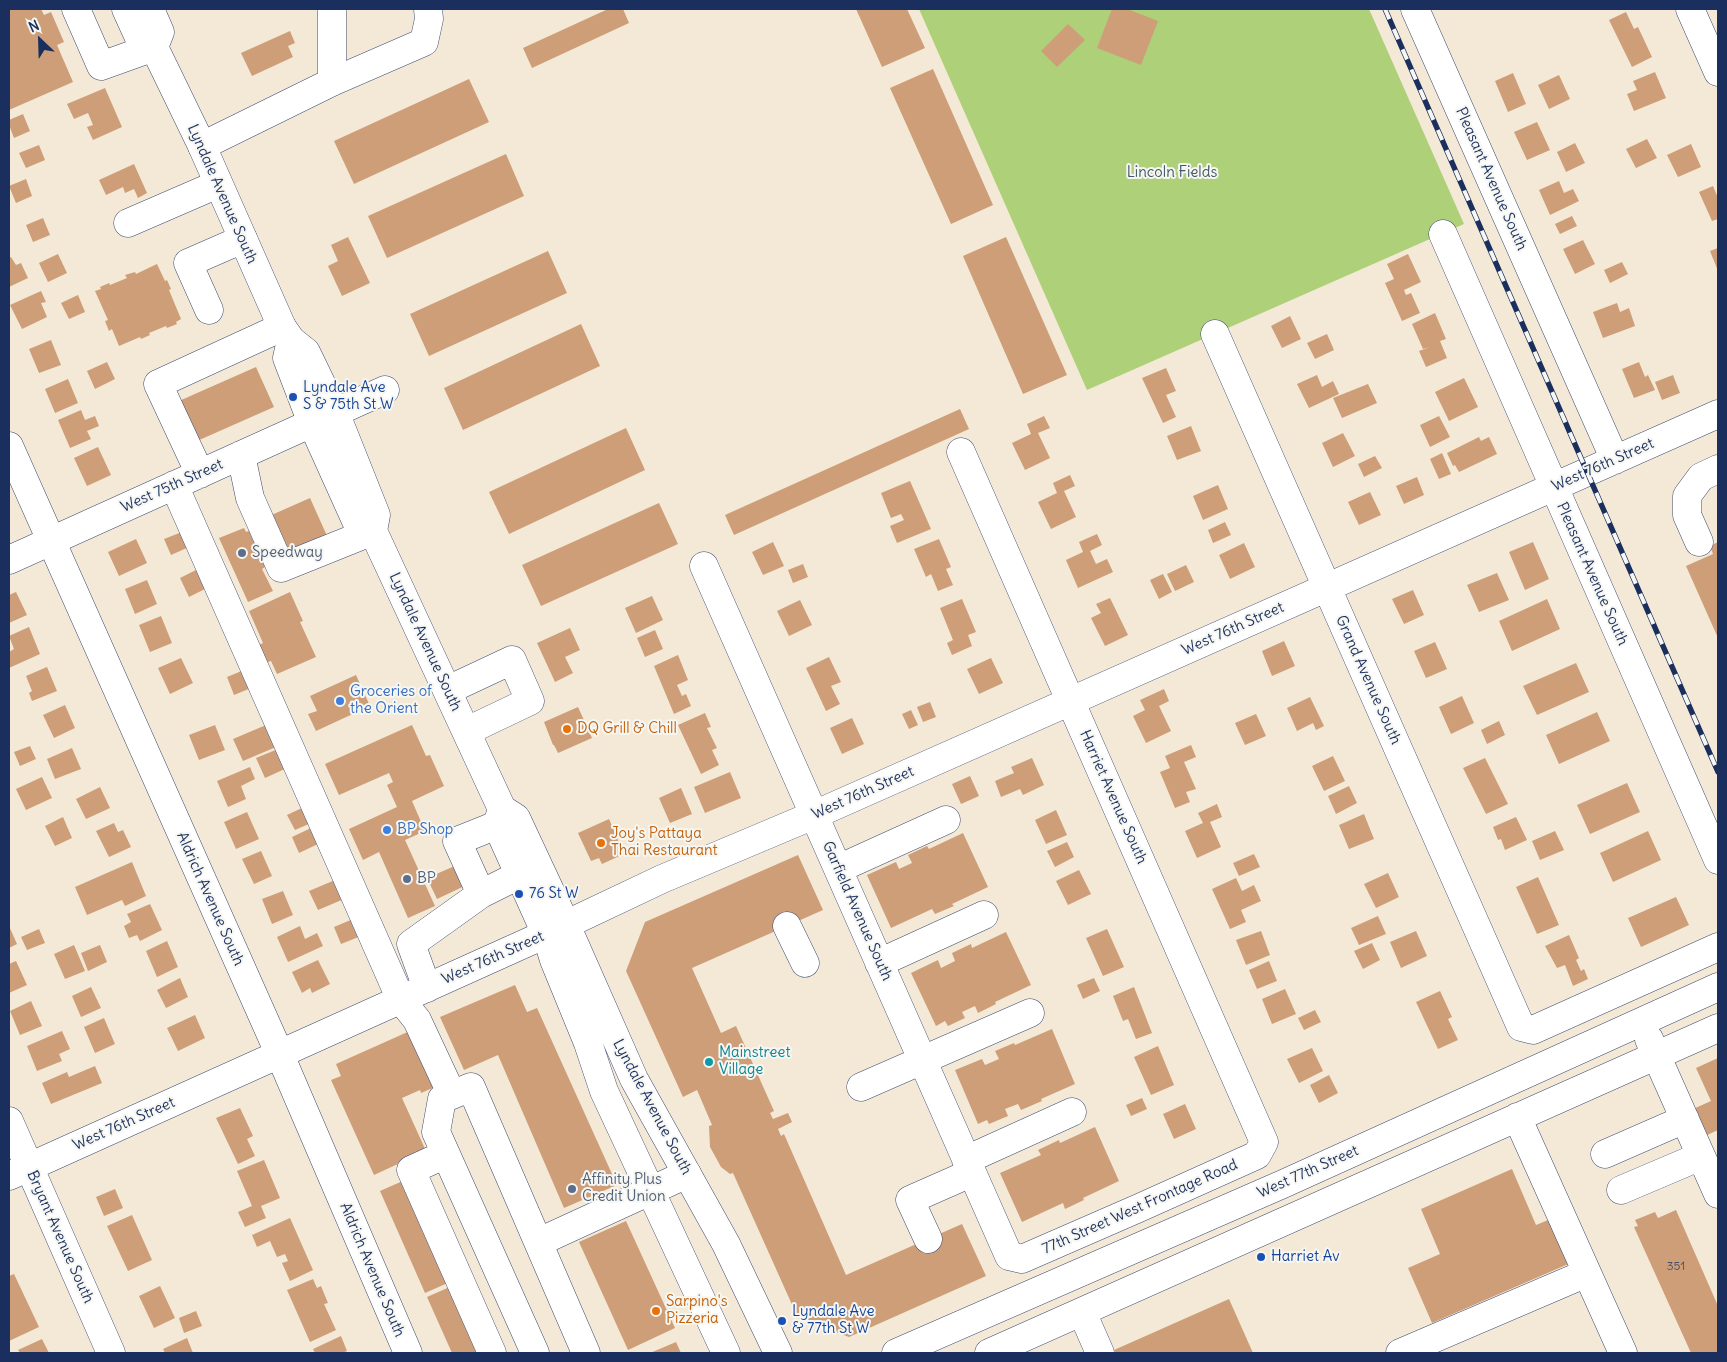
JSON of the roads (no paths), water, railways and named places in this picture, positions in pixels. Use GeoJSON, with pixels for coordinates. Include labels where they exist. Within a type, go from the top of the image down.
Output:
{"type":"FeatureCollection","features":[{"type":"Feature","properties":{"kind":"street"},"geometry":{"type":"LineString","coordinates":[[76,9],[101,66],[154,47],[160,32],[150,9]]}},
{"type":"Feature","properties":{"kind":"street","name":"Lyndale Avenue South"},"geometry":{"type":"LineString","coordinates":[[126,9],[141,42],[154,47],[202,146],[287,333],[287,358],[324,418],[376,515],[373,531],[468,731],[519,875],[556,930],[634,1079],[726,1244],[778,1353]]}},
{"type":"Feature","properties":{"kind":"street"},"geometry":{"type":"LineString","coordinates":[[332,9],[332,82]]}},
{"type":"Feature","properties":{"kind":"street"},"geometry":{"type":"LineString","coordinates":[[202,146],[332,82],[424,42],[429,19],[428,9]]}},
{"type":"Feature","properties":{"kind":"street","name":"Pleasant Avenue South"},"geometry":{"type":"LineString","coordinates":[[1415,9],[1615,460]]}},
{"type":"Feature","properties":{"kind":"street"},"geometry":{"type":"LineString","coordinates":[[1690,9],[1718,72]]}},
{"type":"Feature","properties":{"kind":"street"},"geometry":{"type":"LineString","coordinates":[[128,224],[218,184]]}},
{"type":"Feature","properties":{"kind":"street","name":"Pleasant Avenue South"},"geometry":{"type":"LineString","coordinates":[[1443,234],[1718,860]]}},
{"type":"Feature","properties":{"kind":"street"},"geometry":{"type":"LineString","coordinates":[[209,310],[188,263],[243,239]]}},
{"type":"Feature","properties":{"kind":"street"},"geometry":{"type":"LineString","coordinates":[[200,474],[158,384],[287,333]]}},
{"type":"Feature","properties":{"kind":"street","name":"Grand Avenue South"},"geometry":{"type":"LineString","coordinates":[[1215,334],[1522,1027],[1533,1030],[1718,947]]}},
{"type":"Feature","properties":{"kind":"street","name":"West 75th Street"},"geometry":{"type":"LineString","coordinates":[[9,560],[385,390]]}},
{"type":"Feature","properties":{"kind":"street","name":"West 76th Street"},"geometry":{"type":"LineString","coordinates":[[19,1171],[556,930],[662,879],[814,815],[1718,414]]}},
{"type":"Feature","properties":{"kind":"street","name":"Aldrich Avenue South"},"geometry":{"type":"LineString","coordinates":[[9,446],[280,1055],[408,1353]]}},
{"type":"Feature","properties":{"kind":"street","name":"Harriet Avenue South"},"geometry":{"type":"LineString","coordinates":[[961,452],[1264,1142]]}},
{"type":"Feature","properties":{"kind":"street"},"geometry":{"type":"LineString","coordinates":[[242,455],[250,498],[281,568],[373,531]]}},
{"type":"Feature","properties":{"kind":"street"},"geometry":{"type":"LineString","coordinates":[[1700,542],[1687,515],[1687,496],[1701,477],[1718,469]]}},
{"type":"Feature","properties":{"kind":"street"},"geometry":{"type":"LineString","coordinates":[[174,485],[401,1000],[417,1020],[452,1095]]}},
{"type":"Feature","properties":{"kind":"street","name":"Garfield Avenue South"},"geometry":{"type":"LineString","coordinates":[[704,566],[1009,1256]]}},
{"type":"Feature","properties":{"kind":"street"},"geometry":{"type":"LineString","coordinates":[[448,690],[512,660],[530,701],[468,731]]}},
{"type":"Feature","properties":{"kind":"street"},"geometry":{"type":"LineString","coordinates":[[481,894],[457,840],[500,817]]}},
{"type":"Feature","properties":{"kind":"street","name":"Lyndale Avenue South"},"geometry":{"type":"LineString","coordinates":[[500,817],[516,818],[556,930],[554,960],[588,1043],[604,1091],[726,1353]]}},
{"type":"Feature","properties":{"kind":"street"},"geometry":{"type":"LineString","coordinates":[[838,869],[946,820]]}},
{"type":"Feature","properties":{"kind":"street"},"geometry":{"type":"LineString","coordinates":[[427,988],[411,944],[481,894],[519,875]]}},
{"type":"Feature","properties":{"kind":"street"},"geometry":{"type":"LineString","coordinates":[[879,963],[984,916]]}},
{"type":"Feature","properties":{"kind":"street"},"geometry":{"type":"LineString","coordinates":[[788,926],[804,963]]}},
{"type":"Feature","properties":{"kind":"street","name":"West 77th Street"},"geometry":{"type":"LineString","coordinates":[[896,1353],[1283,1184],[1718,987]]}},
{"type":"Feature","properties":{"kind":"street"},"geometry":{"type":"LineString","coordinates":[[861,1087],[1030,1013]]}},
{"type":"Feature","properties":{"kind":"street"},"geometry":{"type":"LineString","coordinates":[[1641,1022],[1718,1194]]}},
{"type":"Feature","properties":{"kind":"street"},"geometry":{"type":"LineString","coordinates":[[989,1353],[1718,1028]]}},
{"type":"Feature","properties":{"kind":"street"},"geometry":{"type":"LineString","coordinates":[[535,1353],[436,1132],[442,1099],[471,1086],[586,1353]]}},
{"type":"Feature","properties":{"kind":"street"},"geometry":{"type":"LineString","coordinates":[[928,1239],[911,1200],[968,1166],[1072,1112]]}},
{"type":"Feature","properties":{"kind":"street"},"geometry":{"type":"LineString","coordinates":[[1518,1117],[1623,1353]]}},
{"type":"Feature","properties":{"kind":"street"},"geometry":{"type":"LineString","coordinates":[[1606,1154],[1685,1119]]}},
{"type":"Feature","properties":{"kind":"street","name":"Bryant Avenue South"},"geometry":{"type":"LineString","coordinates":[[9,1121],[19,1171],[111,1353]]}},
{"type":"Feature","properties":{"kind":"street","name":"77th Street West Frontage Road"},"geometry":{"type":"LineString","coordinates":[[1009,1256],[1022,1259],[1202,1180],[1257,1155],[1264,1142]]}},
{"type":"Feature","properties":{"kind":"street"},"geometry":{"type":"LineString","coordinates":[[446,1154],[411,1170],[492,1353]]}},
{"type":"Feature","properties":{"kind":"street"},"geometry":{"type":"LineString","coordinates":[[1620,1190],[1701,1156]]}},
{"type":"Feature","properties":{"kind":"street"},"geometry":{"type":"LineString","coordinates":[[539,1242],[687,1174]]}},
{"type":"Feature","properties":{"kind":"street"},"geometry":{"type":"LineString","coordinates":[[1400,1353],[1587,1273]]}},
{"type":"Feature","properties":{"kind":"street"},"geometry":{"type":"LineString","coordinates":[[1082,1312],[1100,1353]]}},
{"type":"Feature","properties":{"kind":"railway"},"geometry":{"type":"LineString","coordinates":[[1385,9],[1718,772]]}},
{"type":"Feature","properties":{"kind":"place","name":"Lyndale Ave S & 75th St W"},"geometry":{"type":"Point","coordinates":[293,397]}},
{"type":"Feature","properties":{"kind":"place","name":"Speedway"},"geometry":{"type":"Point","coordinates":[242,553]}},
{"type":"Feature","properties":{"kind":"place","name":"Groceries of the Orient"},"geometry":{"type":"Point","coordinates":[340,701]}},
{"type":"Feature","properties":{"kind":"place","name":"DQ Grill & Chill"},"geometry":{"type":"Point","coordinates":[567,729]}},
{"type":"Feature","properties":{"kind":"place","name":"BP Shop"},"geometry":{"type":"Point","coordinates":[387,830]}},
{"type":"Feature","properties":{"kind":"place","name":"Joy's Pattaya Thai Restaurant"},"geometry":{"type":"Point","coordinates":[601,843]}},
{"type":"Feature","properties":{"kind":"place","name":"BP"},"geometry":{"type":"Point","coordinates":[407,879]}},
{"type":"Feature","properties":{"kind":"place","name":"76 St W"},"geometry":{"type":"Point","coordinates":[519,894]}},
{"type":"Feature","properties":{"kind":"place","name":"Mainstreet Village"},"geometry":{"type":"Point","coordinates":[709,1062]}},
{"type":"Feature","properties":{"kind":"place","name":"Affinity Plus Credit Union"},"geometry":{"type":"Point","coordinates":[572,1189]}},
{"type":"Feature","properties":{"kind":"place","name":"Harriet Av"},"geometry":{"type":"Point","coordinates":[1261,1257]}},
{"type":"Feature","properties":{"kind":"place","name":"Sarpino's Pizzeria"},"geometry":{"type":"Point","coordinates":[656,1311]}},
{"type":"Feature","properties":{"kind":"place","name":"Lyndale Ave & 77th St W"},"geometry":{"type":"Point","coordinates":[782,1321]}},
{"type":"Feature","properties":{"kind":"park label","name":"Lincoln Fields"},"geometry":{"type":"Point","coordinates":[1172,173]}}]}
